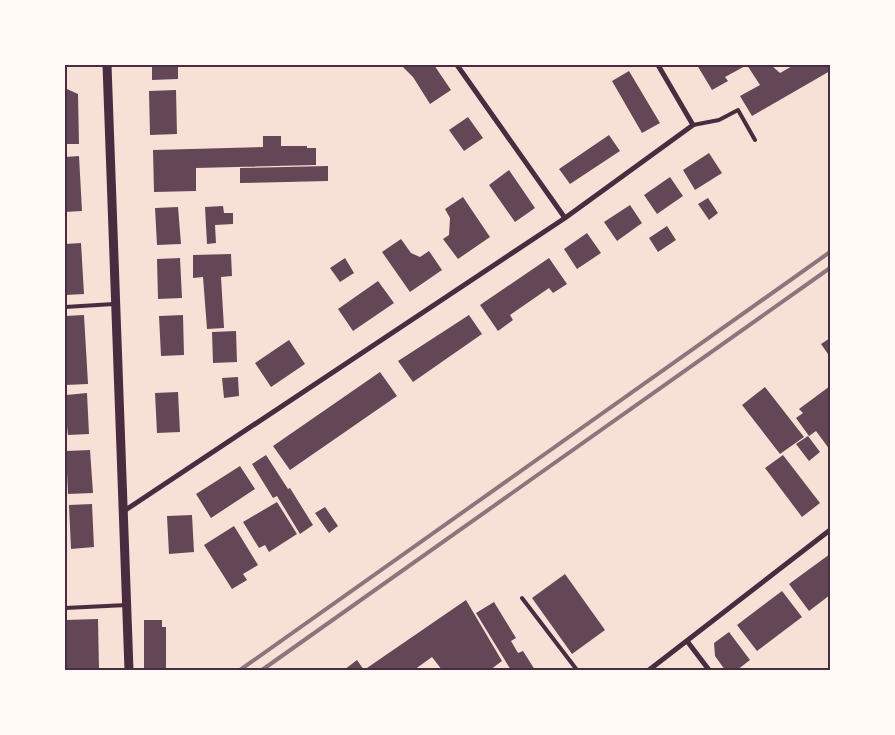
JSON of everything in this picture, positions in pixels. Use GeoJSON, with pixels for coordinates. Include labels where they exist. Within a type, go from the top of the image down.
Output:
{"type":"FeatureCollection","features":[{"type":"Feature","properties":{"kind":"street"},"geometry":{"type":"LineString","coordinates":[[107,65],[129,670]]}},
{"type":"Feature","properties":{"kind":"street"},"geometry":{"type":"LineString","coordinates":[[457,65],[565,218]]}},
{"type":"Feature","properties":{"kind":"street"},"geometry":{"type":"LineString","coordinates":[[124,512],[565,218],[694,125],[658,65]]}},
{"type":"Feature","properties":{"kind":"street"},"geometry":{"type":"LineString","coordinates":[[649,670],[830,530]]}},
{"type":"Feature","properties":{"kind":"street"},"geometry":{"type":"LineString","coordinates":[[687,641],[709,670]]}},
{"type":"Feature","properties":{"kind":"lane"},"geometry":{"type":"LineString","coordinates":[[694,125],[719,120],[738,110],[755,140]]}},
{"type":"Feature","properties":{"kind":"lane"},"geometry":{"type":"LineString","coordinates":[[65,307],[116,304]]}},
{"type":"Feature","properties":{"kind":"lane"},"geometry":{"type":"LineString","coordinates":[[522,598],[577,670]]}},
{"type":"Feature","properties":{"kind":"lane"},"geometry":{"type":"LineString","coordinates":[[65,608],[127,605]]}},
{"type":"Feature","properties":{"kind":"building"},"geometry":{"type":"Polygon","coordinates":[[[152,65],[178,65],[178,79],[152,80],[152,65]]]}},
{"type":"Feature","properties":{"kind":"building"},"geometry":{"type":"Polygon","coordinates":[[[401,65],[434,65],[451,90],[430,104],[413,77],[401,65]]]}},
{"type":"Feature","properties":{"kind":"building"},"geometry":{"type":"Polygon","coordinates":[[[697,65],[747,65],[725,77],[728,81],[712,90],[697,65]]]}},
{"type":"Feature","properties":{"kind":"building"},"geometry":{"type":"Polygon","coordinates":[[[747,65],[771,65],[780,73],[794,65],[830,65],[830,71],[752,116],[740,96],[760,85],[747,65]]]}},
{"type":"Feature","properties":{"kind":"building"},"geometry":{"type":"Polygon","coordinates":[[[629,71],[660,123],[642,133],[612,81],[629,71]]]}},
{"type":"Feature","properties":{"kind":"building"},"geometry":{"type":"Polygon","coordinates":[[[67,89],[78,94],[79,144],[65,144],[67,89]]]}},
{"type":"Feature","properties":{"kind":"building"},"geometry":{"type":"Polygon","coordinates":[[[176,90],[177,134],[150,135],[149,91],[176,90]]]}},
{"type":"Feature","properties":{"kind":"building"},"geometry":{"type":"Polygon","coordinates":[[[468,117],[483,138],[464,151],[449,130],[468,117]]]}},
{"type":"Feature","properties":{"kind":"building"},"geometry":{"type":"Polygon","coordinates":[[[609,135],[620,151],[570,184],[559,169],[609,135]]]}},
{"type":"Feature","properties":{"kind":"building"},"geometry":{"type":"Polygon","coordinates":[[[263,136],[281,136],[281,146],[316,148],[316,165],[196,168],[196,191],[154,192],[153,150],[263,147],[263,136]]]}},
{"type":"Feature","properties":{"kind":"building"},"geometry":{"type":"Polygon","coordinates":[[[709,153],[722,173],[695,190],[683,170],[709,153]]]}},
{"type":"Feature","properties":{"kind":"building"},"geometry":{"type":"Polygon","coordinates":[[[79,156],[82,211],[65,212],[65,157],[79,156]]]}},
{"type":"Feature","properties":{"kind":"building"},"geometry":{"type":"Polygon","coordinates":[[[328,166],[328,181],[240,183],[240,168],[328,166]]]}},
{"type":"Feature","properties":{"kind":"building"},"geometry":{"type":"Polygon","coordinates":[[[509,170],[535,208],[515,222],[489,185],[509,170]]]}},
{"type":"Feature","properties":{"kind":"building"},"geometry":{"type":"Polygon","coordinates":[[[670,177],[683,196],[657,214],[644,195],[670,177]]]}},
{"type":"Feature","properties":{"kind":"building"},"geometry":{"type":"Polygon","coordinates":[[[463,197],[490,237],[458,259],[443,239],[449,235],[450,218],[445,209],[463,197]]]}},
{"type":"Feature","properties":{"kind":"building"},"geometry":{"type":"Polygon","coordinates":[[[708,198],[718,213],[709,220],[698,204],[708,198]]]}},
{"type":"Feature","properties":{"kind":"building"},"geometry":{"type":"Polygon","coordinates":[[[630,205],[642,223],[617,241],[604,222],[630,205]]]}},
{"type":"Feature","properties":{"kind":"building"},"geometry":{"type":"Polygon","coordinates":[[[223,206],[224,213],[233,213],[233,224],[215,225],[216,243],[207,244],[205,207],[223,206]]]}},
{"type":"Feature","properties":{"kind":"building"},"geometry":{"type":"Polygon","coordinates":[[[178,207],[181,244],[157,245],[155,208],[178,207]]]}},
{"type":"Feature","properties":{"kind":"building"},"geometry":{"type":"Polygon","coordinates":[[[667,226],[676,240],[658,252],[649,238],[667,226]]]}},
{"type":"Feature","properties":{"kind":"building"},"geometry":{"type":"Polygon","coordinates":[[[587,233],[601,253],[577,269],[564,249],[587,233]]]}},
{"type":"Feature","properties":{"kind":"building"},"geometry":{"type":"Polygon","coordinates":[[[401,239],[411,253],[420,257],[429,251],[442,270],[410,292],[382,252],[401,239]]]}},
{"type":"Feature","properties":{"kind":"building"},"geometry":{"type":"Polygon","coordinates":[[[81,243],[84,294],[65,295],[65,244],[81,243]]]}},
{"type":"Feature","properties":{"kind":"building"},"geometry":{"type":"Polygon","coordinates":[[[231,254],[232,276],[221,277],[224,328],[207,329],[203,277],[193,278],[193,255],[231,254]]]}},
{"type":"Feature","properties":{"kind":"building"},"geometry":{"type":"Polygon","coordinates":[[[180,258],[182,298],[158,299],[157,259],[180,258]]]}},
{"type":"Feature","properties":{"kind":"building"},"geometry":{"type":"Polygon","coordinates":[[[345,258],[354,273],[340,282],[330,268],[345,258]]]}},
{"type":"Feature","properties":{"kind":"building"},"geometry":{"type":"Polygon","coordinates":[[[549,258],[567,284],[553,293],[549,288],[510,315],[513,320],[498,331],[480,305],[549,258]]]}},
{"type":"Feature","properties":{"kind":"building"},"geometry":{"type":"Polygon","coordinates":[[[378,281],[394,303],[353,331],[338,309],[378,281]]]}},
{"type":"Feature","properties":{"kind":"building"},"geometry":{"type":"Polygon","coordinates":[[[84,315],[88,384],[65,385],[65,316],[84,315]]]}},
{"type":"Feature","properties":{"kind":"building"},"geometry":{"type":"Polygon","coordinates":[[[183,315],[184,355],[161,356],[159,316],[183,315]]]}},
{"type":"Feature","properties":{"kind":"building"},"geometry":{"type":"Polygon","coordinates":[[[469,315],[482,334],[413,382],[398,361],[469,315]]]}},
{"type":"Feature","properties":{"kind":"building"},"geometry":{"type":"Polygon","coordinates":[[[236,331],[237,362],[213,363],[212,332],[236,331]]]}},
{"type":"Feature","properties":{"kind":"building"},"geometry":{"type":"Polygon","coordinates":[[[830,338],[830,357],[821,344],[830,338]]]}},
{"type":"Feature","properties":{"kind":"building"},"geometry":{"type":"Polygon","coordinates":[[[289,340],[305,364],[271,387],[255,363],[289,340]]]}},
{"type":"Feature","properties":{"kind":"building"},"geometry":{"type":"Polygon","coordinates":[[[380,372],[397,396],[290,470],[273,446],[380,372]]]}},
{"type":"Feature","properties":{"kind":"building"},"geometry":{"type":"Polygon","coordinates":[[[238,377],[239,396],[224,398],[222,378],[238,377]]]}},
{"type":"Feature","properties":{"kind":"building"},"geometry":{"type":"Polygon","coordinates":[[[830,386],[830,450],[816,431],[809,436],[796,418],[803,413],[799,409],[830,386]]]}},
{"type":"Feature","properties":{"kind":"building"},"geometry":{"type":"Polygon","coordinates":[[[765,387],[804,437],[780,454],[742,405],[765,387]]]}},
{"type":"Feature","properties":{"kind":"building"},"geometry":{"type":"Polygon","coordinates":[[[178,392],[180,432],[157,433],[155,393],[178,392]]]}},
{"type":"Feature","properties":{"kind":"building"},"geometry":{"type":"Polygon","coordinates":[[[87,393],[89,434],[68,435],[67,426],[65,426],[66,395],[87,393]]]}},
{"type":"Feature","properties":{"kind":"building"},"geometry":{"type":"Polygon","coordinates":[[[808,436],[820,452],[809,461],[796,444],[808,436]]]}},
{"type":"Feature","properties":{"kind":"building"},"geometry":{"type":"Polygon","coordinates":[[[90,450],[93,493],[68,494],[66,451],[90,450]]]}},
{"type":"Feature","properties":{"kind":"building"},"geometry":{"type":"Polygon","coordinates":[[[266,455],[288,489],[290,488],[313,525],[300,534],[277,496],[273,498],[252,464],[266,455]]]}},
{"type":"Feature","properties":{"kind":"building"},"geometry":{"type":"Polygon","coordinates":[[[783,455],[820,503],[802,517],[765,468],[783,455]]]}},
{"type":"Feature","properties":{"kind":"building"},"geometry":{"type":"Polygon","coordinates":[[[240,466],[255,489],[211,518],[196,494],[240,466]]]}},
{"type":"Feature","properties":{"kind":"building"},"geometry":{"type":"Polygon","coordinates":[[[277,502],[297,534],[269,552],[265,545],[259,548],[243,522],[277,502]]]}},
{"type":"Feature","properties":{"kind":"building"},"geometry":{"type":"Polygon","coordinates":[[[92,504],[94,547],[71,549],[69,505],[92,504]]]}},
{"type":"Feature","properties":{"kind":"building"},"geometry":{"type":"Polygon","coordinates":[[[325,507],[338,526],[329,533],[315,513],[325,507]]]}},
{"type":"Feature","properties":{"kind":"building"},"geometry":{"type":"Polygon","coordinates":[[[192,515],[194,552],[169,554],[167,516],[192,515]]]}},
{"type":"Feature","properties":{"kind":"building"},"geometry":{"type":"Polygon","coordinates":[[[234,526],[258,565],[243,574],[247,580],[232,589],[204,545],[234,526]]]}},
{"type":"Feature","properties":{"kind":"building"},"geometry":{"type":"Polygon","coordinates":[[[830,554],[830,595],[809,611],[789,584],[830,554]]]}},
{"type":"Feature","properties":{"kind":"building"},"geometry":{"type":"Polygon","coordinates":[[[565,574],[605,630],[572,654],[532,598],[565,574]]]}},
{"type":"Feature","properties":{"kind":"building"},"geometry":{"type":"Polygon","coordinates":[[[782,591],[802,617],[757,651],[737,625],[782,591]]]}},
{"type":"Feature","properties":{"kind":"building"},"geometry":{"type":"Polygon","coordinates":[[[466,600],[502,661],[490,670],[442,670],[432,657],[414,670],[364,670],[466,600]]]}},
{"type":"Feature","properties":{"kind":"building"},"geometry":{"type":"Polygon","coordinates":[[[494,602],[516,638],[511,641],[518,653],[523,651],[535,670],[511,670],[476,613],[494,602]]]}},
{"type":"Feature","properties":{"kind":"building"},"geometry":{"type":"Polygon","coordinates":[[[98,619],[99,670],[65,670],[65,620],[98,619]]]}},
{"type":"Feature","properties":{"kind":"building"},"geometry":{"type":"Polygon","coordinates":[[[144,620],[162,620],[162,627],[166,627],[166,670],[144,669],[144,620]]]}},
{"type":"Feature","properties":{"kind":"building"},"geometry":{"type":"Polygon","coordinates":[[[729,632],[750,660],[737,670],[725,670],[715,656],[714,643],[729,632]]]}},
{"type":"Feature","properties":{"kind":"building"},"geometry":{"type":"Polygon","coordinates":[[[357,660],[364,670],[344,670],[357,660]]]}},
{"type":"Feature","properties":{"kind":"railway"},"geometry":{"type":"LineString","coordinates":[[240,670],[830,252]]}},
{"type":"Feature","properties":{"kind":"railway"},"geometry":{"type":"LineString","coordinates":[[262,670],[830,268]]}}]}
